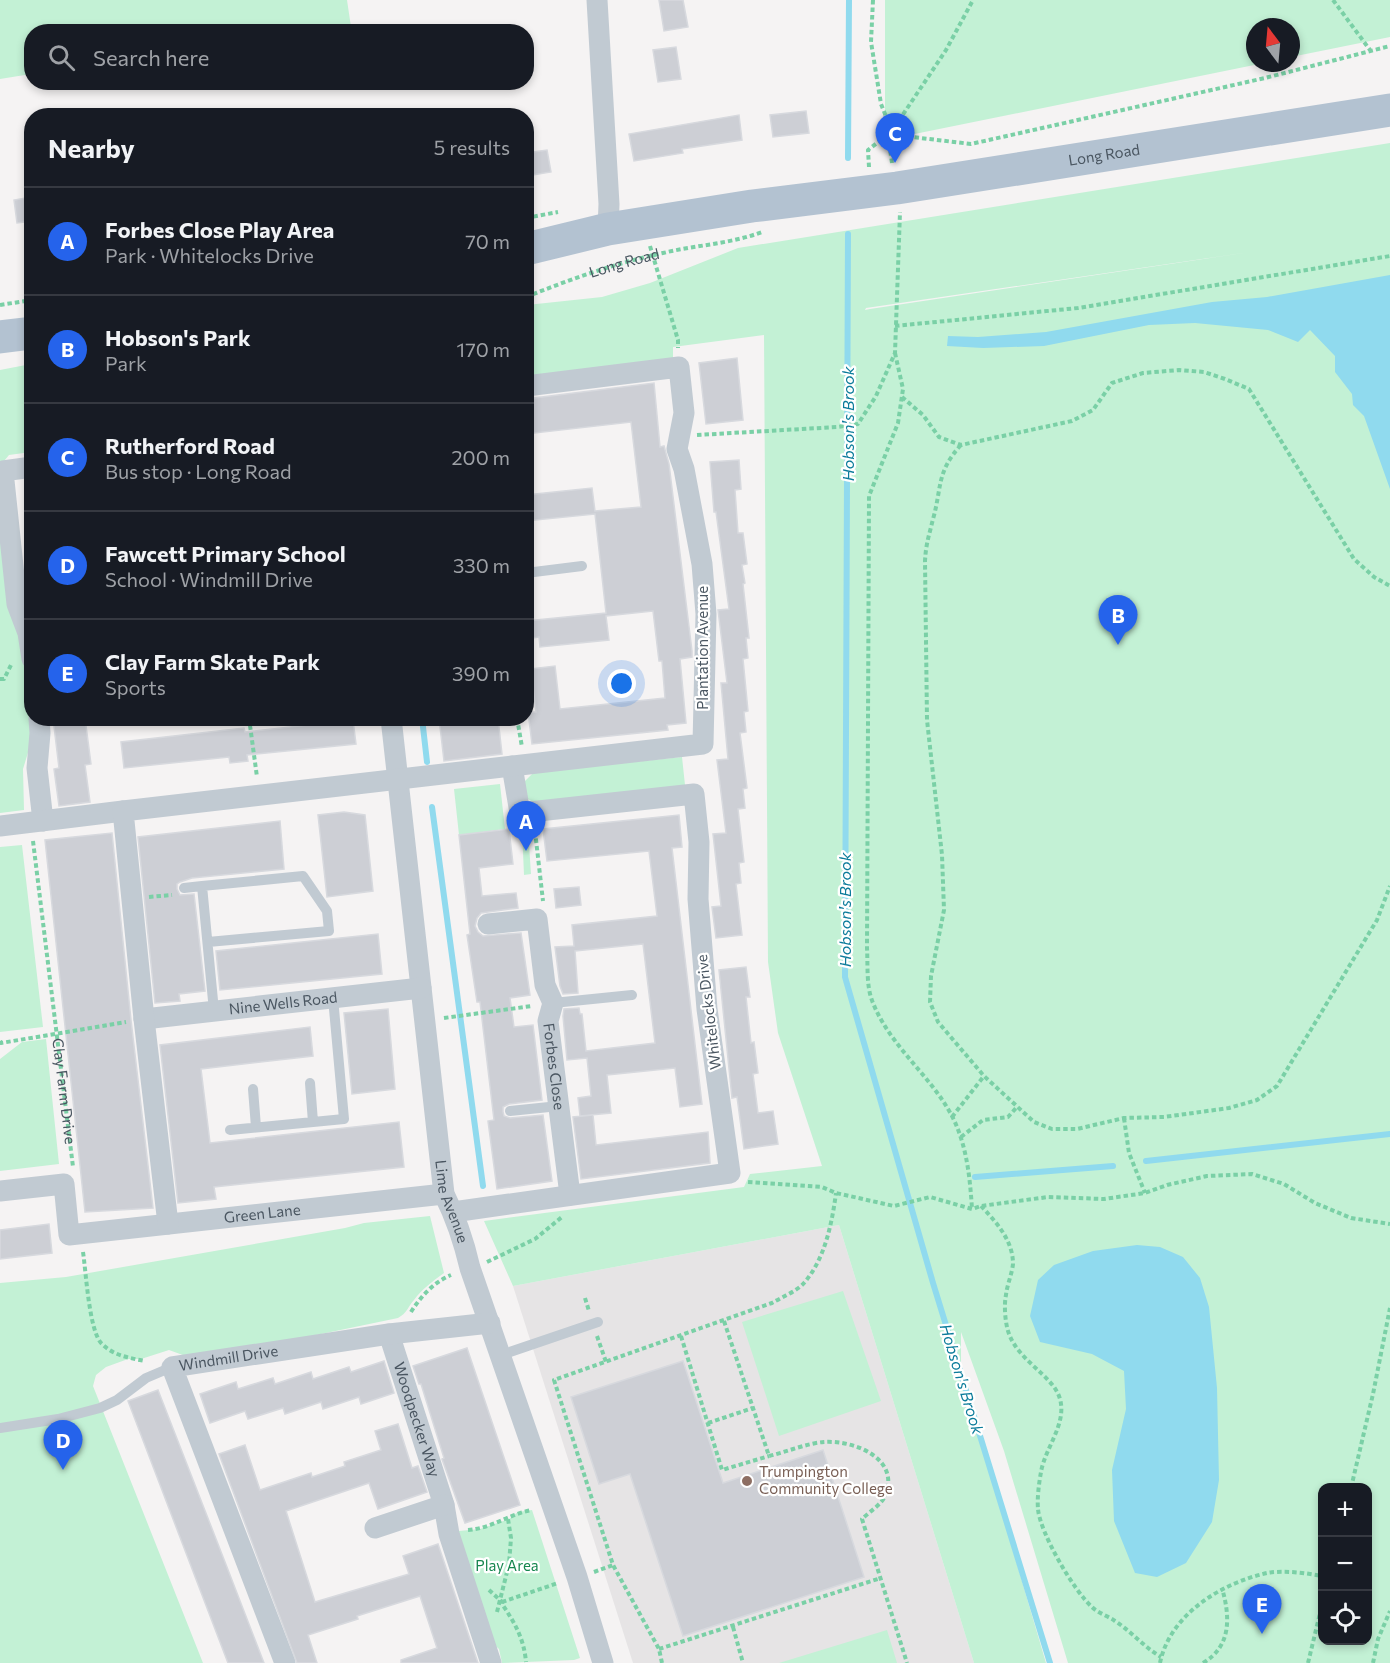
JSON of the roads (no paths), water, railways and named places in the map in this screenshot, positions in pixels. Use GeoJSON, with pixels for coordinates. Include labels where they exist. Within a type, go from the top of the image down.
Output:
{"type":"FeatureCollection","features":[{"type":"Feature","properties":{"kind":"main road","name":"Long Road"},"geometry":{"type":"LineString","coordinates":[[534,247],[608,228],[752,206],[897,188],[1390,110]]}},
{"type":"Feature","properties":{"kind":"main road","name":"Long Road"},"geometry":{"type":"LineString","coordinates":[[534,270],[591,250],[650,246],[819,198]]}},
{"type":"Feature","properties":{"kind":"main road"},"geometry":{"type":"LineString","coordinates":[[0,337],[24,334]]}},
{"type":"Feature","properties":{"kind":"main road"},"geometry":{"type":"LineString","coordinates":[[0,352],[24,348]]}},
{"type":"Feature","properties":{"kind":"street"},"geometry":{"type":"LineString","coordinates":[[597,0],[609,204],[608,228]]}},
{"type":"Feature","properties":{"kind":"street","name":"Plantation Avenue"},"geometry":{"type":"LineString","coordinates":[[398,779],[703,744],[706,614],[702,564],[684,469],[677,449],[684,412],[679,367],[534,385]]}},
{"type":"Feature","properties":{"kind":"street"},"geometry":{"type":"LineString","coordinates":[[24,467],[3,471],[17,604],[24,622]]}},
{"type":"Feature","properties":{"kind":"street"},"geometry":{"type":"LineString","coordinates":[[37,821],[40,726]]}},
{"type":"Feature","properties":{"kind":"street","name":"Lime Avenue"},"geometry":{"type":"LineString","coordinates":[[393,726],[421,988],[448,1203],[577,1577],[603,1663]]}},
{"type":"Feature","properties":{"kind":"street","name":"Whitelocks Drive"},"geometry":{"type":"LineString","coordinates":[[518,765],[520,813],[694,794],[699,842],[698,899],[707,1009],[730,1173],[570,1195]]}},
{"type":"Feature","properties":{"kind":"street"},"geometry":{"type":"LineString","coordinates":[[0,826],[398,779]]}},
{"type":"Feature","properties":{"kind":"street"},"geometry":{"type":"LineString","coordinates":[[123,811],[168,1224]]}},
{"type":"Feature","properties":{"kind":"street","name":"Forbes Close"},"geometry":{"type":"LineString","coordinates":[[488,924],[537,919],[545,985],[554,1003],[548,1021],[570,1195]]}},
{"type":"Feature","properties":{"kind":"street","name":"Nine Wells Road"},"geometry":{"type":"LineString","coordinates":[[144,1019],[421,988]]}},
{"type":"Feature","properties":{"kind":"street","name":"Green Lane"},"geometry":{"type":"LineString","coordinates":[[0,1191],[64,1184],[69,1235],[168,1224],[448,1203]]}},
{"type":"Feature","properties":{"kind":"street"},"geometry":{"type":"LineString","coordinates":[[448,1203],[570,1195]]}},
{"type":"Feature","properties":{"kind":"street","name":"Windmill Drive"},"geometry":{"type":"LineString","coordinates":[[285,1663],[172,1367],[388,1334],[490,1323]]}},
{"type":"Feature","properties":{"kind":"street","name":"Woodpecker Way"},"geometry":{"type":"LineString","coordinates":[[388,1334],[444,1505],[449,1534],[491,1663]]}},
{"type":"Feature","properties":{"kind":"street"},"geometry":{"type":"LineString","coordinates":[[375,1528],[444,1505]]}},
{"type":"Feature","properties":{"kind":"lane"},"geometry":{"type":"LineString","coordinates":[[534,572],[582,566]]}},
{"type":"Feature","properties":{"kind":"lane"},"geometry":{"type":"LineString","coordinates":[[184,888],[303,876],[327,911],[329,931],[208,942]]}},
{"type":"Feature","properties":{"kind":"lane"},"geometry":{"type":"LineString","coordinates":[[202,886],[213,1011]]}},
{"type":"Feature","properties":{"kind":"lane"},"geometry":{"type":"LineString","coordinates":[[554,1003],[632,995]]}},
{"type":"Feature","properties":{"kind":"lane"},"geometry":{"type":"LineString","coordinates":[[230,1130],[344,1119],[333,998]]}},
{"type":"Feature","properties":{"kind":"lane"},"geometry":{"type":"LineString","coordinates":[[310,1083],[313,1122]]}},
{"type":"Feature","properties":{"kind":"lane"},"geometry":{"type":"LineString","coordinates":[[253,1089],[256,1127]]}},
{"type":"Feature","properties":{"kind":"lane"},"geometry":{"type":"LineString","coordinates":[[510,1111],[559,1106]]}},
{"type":"Feature","properties":{"kind":"lane"},"geometry":{"type":"LineString","coordinates":[[501,1355],[598,1322]]}},
{"type":"Feature","properties":{"kind":"lane"},"geometry":{"type":"LineString","coordinates":[[0,1428],[57,1419],[100,1408],[117,1400],[146,1378],[172,1367]]}},
{"type":"Feature","properties":{"kind":"water"},"geometry":{"type":"Polygon","coordinates":[[[1390,275],[1390,489],[1364,416],[1353,405],[1352,394],[1335,372],[1335,356],[1310,330],[1298,342],[1268,330],[1195,323],[1149,325],[1044,346],[983,348],[947,346],[948,336],[978,337],[1046,332],[1212,302],[1267,297],[1390,275]]]}},
{"type":"Feature","properties":{"kind":"water"},"geometry":{"type":"Polygon","coordinates":[[[1137,1245],[1160,1247],[1183,1257],[1200,1278],[1209,1307],[1217,1388],[1219,1480],[1212,1522],[1186,1563],[1157,1577],[1135,1573],[1114,1521],[1112,1470],[1126,1409],[1124,1371],[1092,1354],[1040,1342],[1030,1316],[1038,1280],[1054,1265],[1093,1251],[1137,1245]]]}},
{"type":"Feature","properties":{"kind":"waterway","name":"Hobson's Brook"},"geometry":{"type":"LineString","coordinates":[[848,158],[849,0]]}},
{"type":"Feature","properties":{"kind":"waterway","name":"Hobson's Brook"},"geometry":{"type":"LineString","coordinates":[[848,234],[845,977],[933,1283],[1050,1663]]}},
{"type":"Feature","properties":{"kind":"waterway"},"geometry":{"type":"LineString","coordinates":[[423,726],[427,762]]}},
{"type":"Feature","properties":{"kind":"waterway"},"geometry":{"type":"LineString","coordinates":[[432,807],[483,1186]]}},
{"type":"Feature","properties":{"kind":"waterway"},"geometry":{"type":"LineString","coordinates":[[1146,1161],[1390,1134]]}},
{"type":"Feature","properties":{"kind":"waterway"},"geometry":{"type":"LineString","coordinates":[[975,1177],[1113,1166]]}},
{"type":"Feature","properties":{"kind":"place","name":"Rutherford Road"},"geometry":{"type":"Point","coordinates":[895,163]}},
{"type":"Feature","properties":{"kind":"place","name":"Hobson's Park"},"geometry":{"type":"Point","coordinates":[1118,645]}},
{"type":"Feature","properties":{"kind":"place","name":"Forbes Close Play Area"},"geometry":{"type":"Point","coordinates":[526,851]}},
{"type":"Feature","properties":{"kind":"place","name":"Fawcett Primary School"},"geometry":{"type":"Point","coordinates":[63,1470]}},
{"type":"Feature","properties":{"kind":"place","name":"Trumpington Community College"},"geometry":{"type":"Point","coordinates":[747,1481]}},
{"type":"Feature","properties":{"kind":"place","name":"Clay Farm Skate Park"},"geometry":{"type":"Point","coordinates":[1262,1634]}},
{"type":"Feature","properties":{"kind":"park label","name":"Play Area"},"geometry":{"type":"Point","coordinates":[507,1566]}}]}
